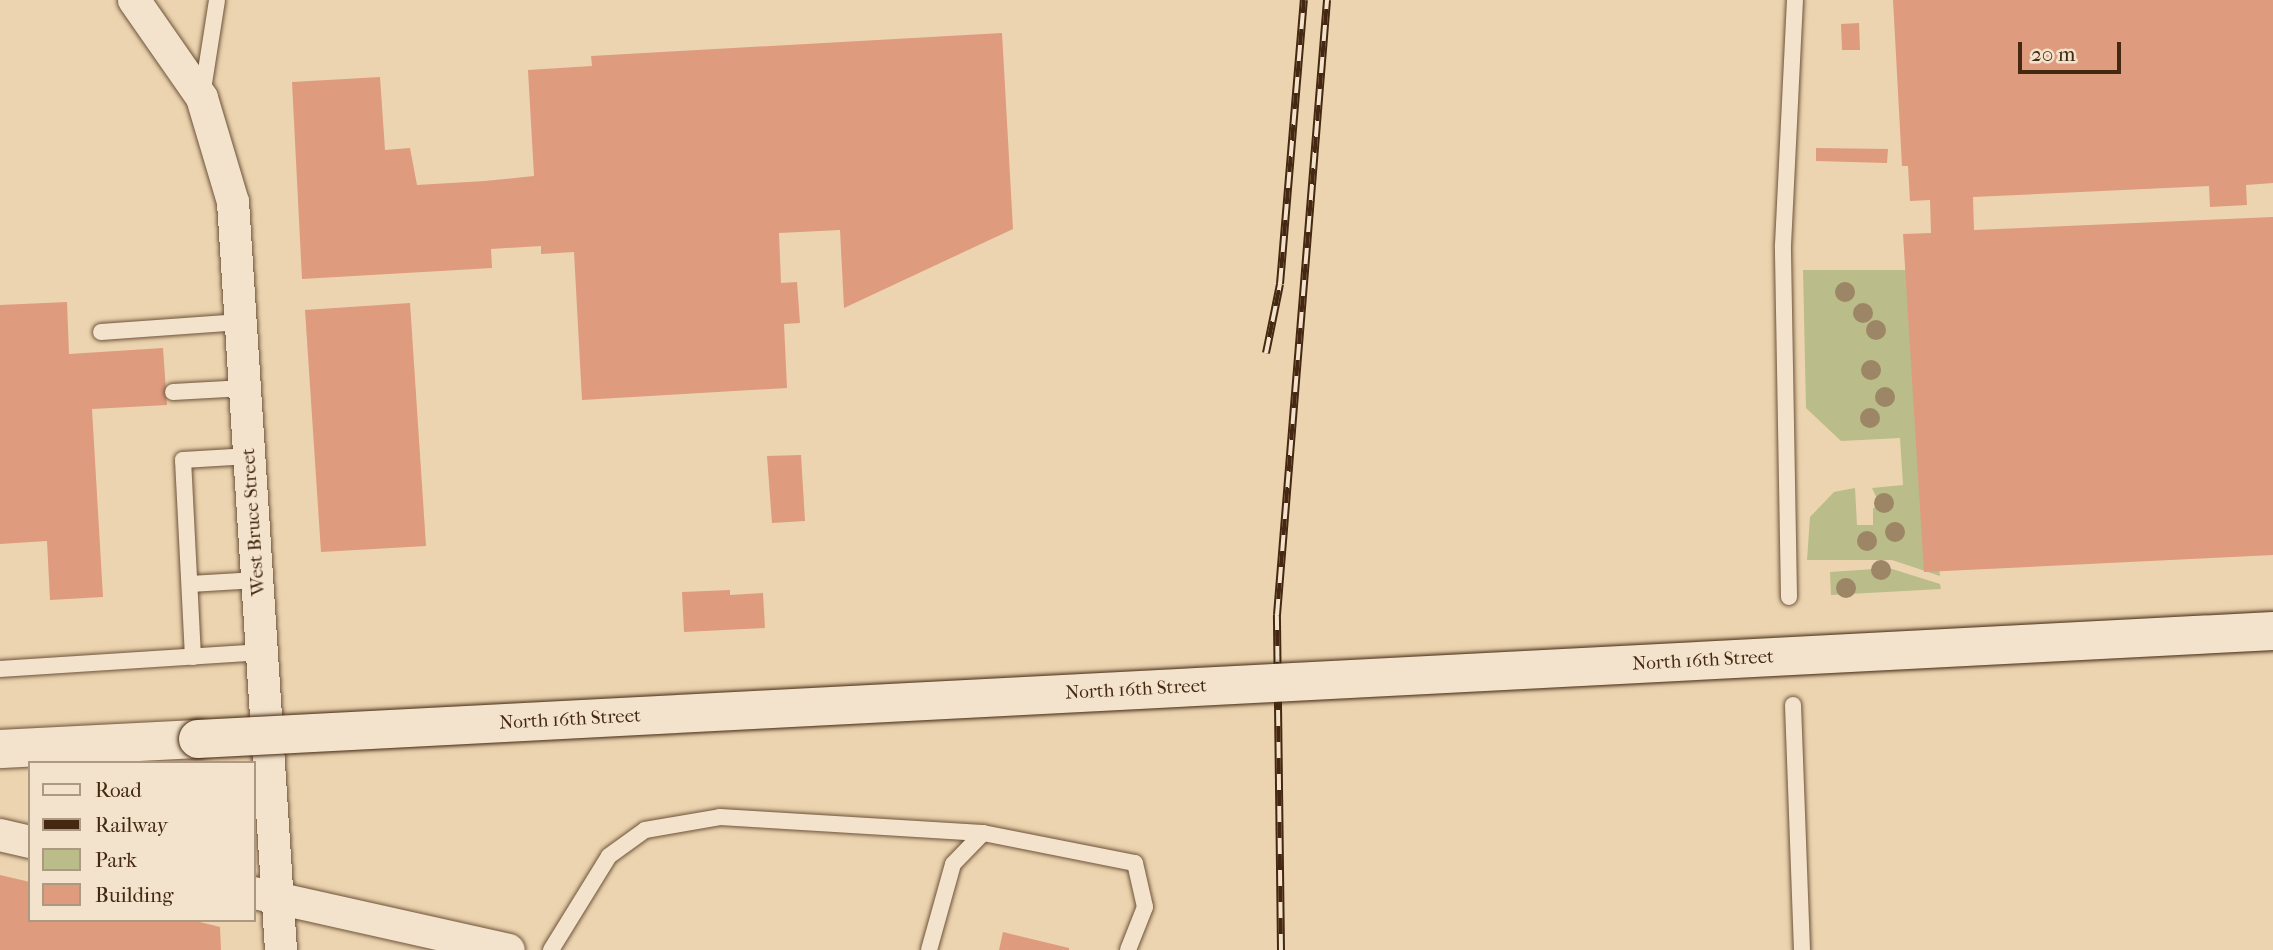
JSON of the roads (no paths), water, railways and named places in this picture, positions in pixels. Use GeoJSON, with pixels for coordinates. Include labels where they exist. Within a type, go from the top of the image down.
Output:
{"type":"FeatureCollection","features":[{"type":"Feature","properties":{"kind":"main road","name":"North 16th Street"},"geometry":{"type":"LineString","coordinates":[[5,747],[2273,631]]}},
{"type":"Feature","properties":{"kind":"street","name":"West Bruce Street"},"geometry":{"type":"LineString","coordinates":[[134,0],[202,99],[233,202],[262,652],[266,895],[281,950]]}},
{"type":"Feature","properties":{"kind":"street"},"geometry":{"type":"LineString","coordinates":[[0,821],[28,820]]}},
{"type":"Feature","properties":{"kind":"street"},"geometry":{"type":"LineString","coordinates":[[0,835],[28,842]]}},
{"type":"Feature","properties":{"kind":"street"},"geometry":{"type":"LineString","coordinates":[[266,895],[509,950]]}},
{"type":"Feature","properties":{"kind":"lane"},"geometry":{"type":"LineString","coordinates":[[202,99],[217,0]]}},
{"type":"Feature","properties":{"kind":"lane"},"geometry":{"type":"LineString","coordinates":[[1789,597],[1783,245],[1796,0]]}},
{"type":"Feature","properties":{"kind":"lane"},"geometry":{"type":"LineString","coordinates":[[101,332],[241,322]]}},
{"type":"Feature","properties":{"kind":"lane"},"geometry":{"type":"LineString","coordinates":[[173,392],[246,388]]}},
{"type":"Feature","properties":{"kind":"lane"},"geometry":{"type":"LineString","coordinates":[[193,657],[183,460],[250,456]]}},
{"type":"Feature","properties":{"kind":"lane"},"geometry":{"type":"LineString","coordinates":[[190,584],[257,580]]}},
{"type":"Feature","properties":{"kind":"lane"},"geometry":{"type":"LineString","coordinates":[[0,669],[262,652]]}},
{"type":"Feature","properties":{"kind":"lane"},"geometry":{"type":"LineString","coordinates":[[1793,705],[1802,950]]}},
{"type":"Feature","properties":{"kind":"lane"},"geometry":{"type":"LineString","coordinates":[[551,950],[609,856],[645,830],[720,817],[983,833],[1135,863],[1145,907],[1128,950]]}},
{"type":"Feature","properties":{"kind":"lane"},"geometry":{"type":"LineString","coordinates":[[929,950],[953,864],[983,833]]}},
{"type":"Feature","properties":{"kind":"railway"},"geometry":{"type":"LineString","coordinates":[[1266,353],[1280,284],[1304,0]]}},
{"type":"Feature","properties":{"kind":"railway"},"geometry":{"type":"LineString","coordinates":[[1281,950],[1277,615],[1327,0]]}}]}
